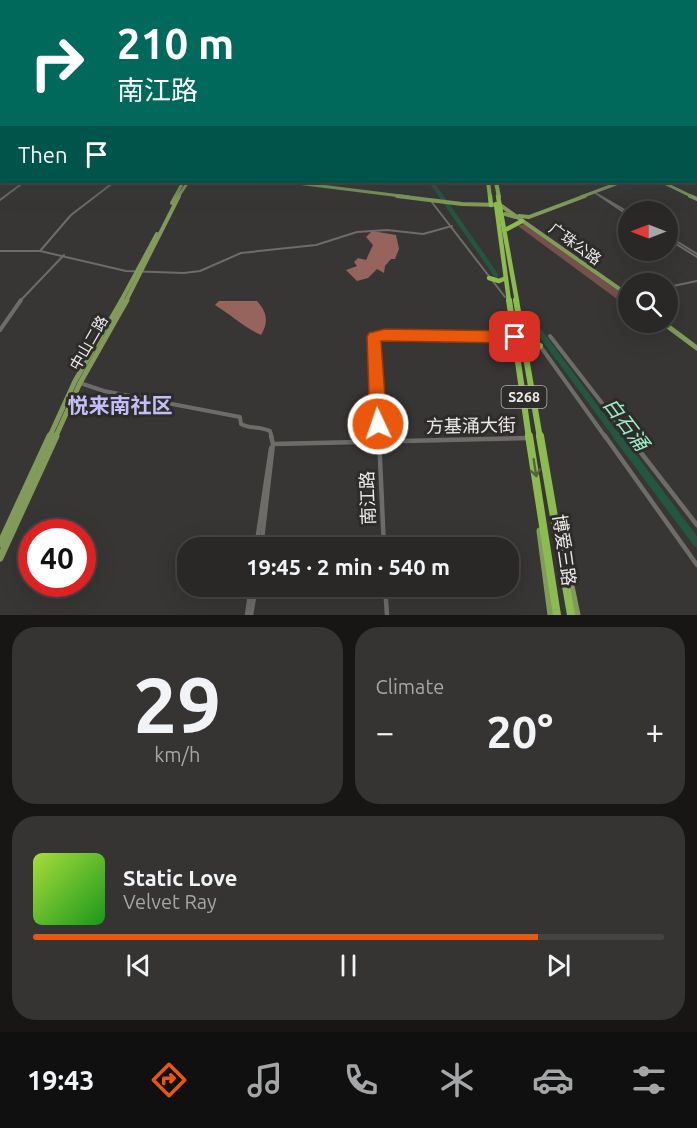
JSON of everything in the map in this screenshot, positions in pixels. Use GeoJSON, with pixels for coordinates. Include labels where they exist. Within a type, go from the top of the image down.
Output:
{"type":"FeatureCollection","features":[{"type":"Feature","properties":{"kind":"highway"},"geometry":{"type":"LineString","coordinates":[[494,183],[491,209],[504,279],[505,297],[510,306]]}},
{"type":"Feature","properties":{"kind":"highway"},"geometry":{"type":"LineString","coordinates":[[494,183],[504,210],[512,257],[510,271]]}},
{"type":"Feature","properties":{"kind":"highway","name":"S268"},"geometry":{"type":"LineString","coordinates":[[494,183],[506,256]]}},
{"type":"Feature","properties":{"kind":"highway"},"geometry":{"type":"LineString","coordinates":[[507,229],[524,221]]}},
{"type":"Feature","properties":{"kind":"highway","name":"博爱三路"},"geometry":{"type":"LineString","coordinates":[[506,256],[571,615]]}},
{"type":"Feature","properties":{"kind":"highway","name":"博爱三路"},"geometry":{"type":"LineString","coordinates":[[506,256],[504,279],[531,438],[557,615]]}},
{"type":"Feature","properties":{"kind":"highway"},"geometry":{"type":"LineString","coordinates":[[489,278],[504,279]]}},
{"type":"Feature","properties":{"kind":"highway"},"geometry":{"type":"LineString","coordinates":[[524,349],[528,344],[540,346]]}},
{"type":"Feature","properties":{"kind":"main road"},"geometry":{"type":"LineString","coordinates":[[171,206],[186,183]]}},
{"type":"Feature","properties":{"kind":"main road"},"geometry":{"type":"LineString","coordinates":[[171,206],[186,183]]}},
{"type":"Feature","properties":{"kind":"main road"},"geometry":{"type":"LineString","coordinates":[[293,183],[324,185],[504,210],[529,217],[624,183]]}},
{"type":"Feature","properties":{"kind":"main road"},"geometry":{"type":"LineString","coordinates":[[301,183],[439,202]]}},
{"type":"Feature","properties":{"kind":"main road"},"geometry":{"type":"LineString","coordinates":[[517,215],[524,221],[619,183]]}},
{"type":"Feature","properties":{"kind":"main road"},"geometry":{"type":"LineString","coordinates":[[664,183],[697,198]]}},
{"type":"Feature","properties":{"kind":"main road"},"geometry":{"type":"LineString","coordinates":[[670,183],[697,198]]}},
{"type":"Feature","properties":{"kind":"main road","name":"中山二路"},"geometry":{"type":"LineString","coordinates":[[0,544],[77,382],[140,272],[171,206]]}},
{"type":"Feature","properties":{"kind":"main road"},"geometry":{"type":"LineString","coordinates":[[491,209],[504,210]]}},
{"type":"Feature","properties":{"kind":"main road","name":"广珠公路"},"geometry":{"type":"LineString","coordinates":[[504,210],[524,221],[618,289]]}},
{"type":"Feature","properties":{"kind":"main road"},"geometry":{"type":"LineString","coordinates":[[678,331],[697,346]]}},
{"type":"Feature","properties":{"kind":"main road"},"geometry":{"type":"LineString","coordinates":[[678,333],[697,346]]}},
{"type":"Feature","properties":{"kind":"main road","name":"中山二路"},"geometry":{"type":"LineString","coordinates":[[0,558],[77,382]]}},
{"type":"Feature","properties":{"kind":"main road","name":"博爱三路"},"geometry":{"type":"LineString","coordinates":[[539,489],[541,541],[551,615]]}},
{"type":"Feature","properties":{"kind":"main road","name":"博爱三路"},"geometry":{"type":"LineString","coordinates":[[548,491],[556,514],[577,615]]}},
{"type":"Feature","properties":{"kind":"street"},"geometry":{"type":"LineString","coordinates":[[0,200],[23,183]]}},
{"type":"Feature","properties":{"kind":"street"},"geometry":{"type":"LineString","coordinates":[[40,251],[71,215],[113,183]]}},
{"type":"Feature","properties":{"kind":"street"},"geometry":{"type":"LineString","coordinates":[[595,193],[618,208]]}},
{"type":"Feature","properties":{"kind":"street"},"geometry":{"type":"LineString","coordinates":[[431,201],[505,297]]}},
{"type":"Feature","properties":{"kind":"street"},"geometry":{"type":"LineString","coordinates":[[0,251],[40,251],[140,272],[201,271],[241,253],[315,245],[357,232],[387,230],[423,234],[451,226]]}},
{"type":"Feature","properties":{"kind":"street"},"geometry":{"type":"LineString","coordinates":[[678,243],[697,255]]}},
{"type":"Feature","properties":{"kind":"street"},"geometry":{"type":"LineString","coordinates":[[0,330],[22,298],[64,255]]}},
{"type":"Feature","properties":{"kind":"street"},"geometry":{"type":"LineString","coordinates":[[678,285],[697,281]]}},
{"type":"Feature","properties":{"kind":"street"},"geometry":{"type":"LineString","coordinates":[[523,322],[697,564]]}},
{"type":"Feature","properties":{"kind":"street","name":"南江路"},"geometry":{"type":"LineString","coordinates":[[383,537],[374,337],[385,334],[515,337]]}},
{"type":"Feature","properties":{"kind":"street"},"geometry":{"type":"LineString","coordinates":[[550,336],[697,525]]}},
{"type":"Feature","properties":{"kind":"street"},"geometry":{"type":"LineString","coordinates":[[77,382],[104,391],[240,417],[241,423],[246,427],[258,426],[270,431],[273,444],[262,537]]}},
{"type":"Feature","properties":{"kind":"street","name":"方基涌大街"},"geometry":{"type":"LineString","coordinates":[[273,444],[531,438]]}},
{"type":"Feature","properties":{"kind":"street"},"geometry":{"type":"LineString","coordinates":[[257,537],[269,451],[273,444]]}},
{"type":"Feature","properties":{"kind":"street"},"geometry":{"type":"LineString","coordinates":[[247,615],[249,597]]}},
{"type":"Feature","properties":{"kind":"street"},"geometry":{"type":"LineString","coordinates":[[251,615],[254,597]]}},
{"type":"Feature","properties":{"kind":"street"},"geometry":{"type":"LineString","coordinates":[[386,597],[387,615]]}},
{"type":"Feature","properties":{"kind":"shaded area"},"geometry":{"type":"Polygon","coordinates":[[[524,224],[618,291],[618,298],[617,299],[518,226],[524,224]]]}},
{"type":"Feature","properties":{"kind":"shaded area"},"geometry":{"type":"Polygon","coordinates":[[[372,231],[396,235],[399,249],[395,259],[391,259],[385,266],[384,273],[377,269],[368,278],[357,281],[346,270],[357,266],[354,262],[358,258],[366,260],[373,245],[366,237],[372,231]]]}},
{"type":"Feature","properties":{"kind":"shaded area"},"geometry":{"type":"Polygon","coordinates":[[[219,301],[257,301],[266,317],[261,335],[215,305],[219,301]]]}},
{"type":"Feature","properties":{"kind":"waterway","name":"白石涌"},"geometry":{"type":"LineString","coordinates":[[432,183],[442,197]]}},
{"type":"Feature","properties":{"kind":"waterway","name":"白石涌"},"geometry":{"type":"LineString","coordinates":[[441,196],[496,275]]}},
{"type":"Feature","properties":{"kind":"waterway","name":"白石涌"},"geometry":{"type":"LineString","coordinates":[[532,322],[618,438]]}},
{"type":"Feature","properties":{"kind":"waterway","name":"白石涌"},"geometry":{"type":"LineString","coordinates":[[617,436],[697,543]]}},
{"type":"Feature","properties":{"kind":"district","name":"悦来南社区"},"geometry":{"type":"Point","coordinates":[120,406]}},
{"type":"Feature","properties":{"kind":"route"},"geometry":{"type":"LineString","coordinates":[[378,424],[374,337],[385,334],[515,337]]}}]}
